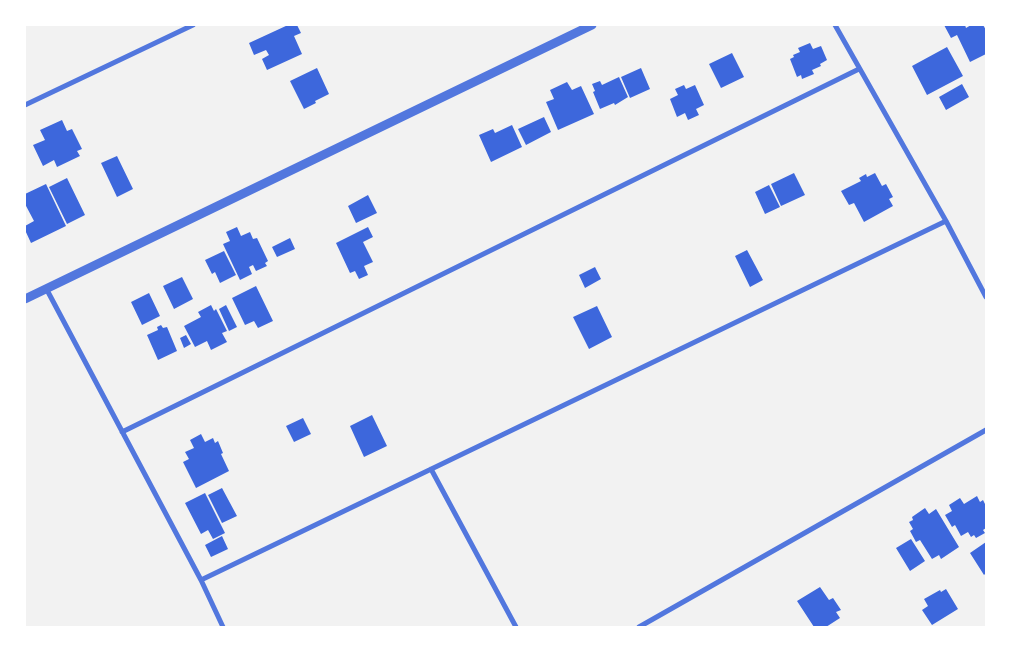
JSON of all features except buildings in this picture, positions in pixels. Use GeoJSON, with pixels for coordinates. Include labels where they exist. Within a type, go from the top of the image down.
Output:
{"type":"FeatureCollection","features":[{"type":"Feature","properties":{"kind":"street"},"geometry":{"type":"LineString","coordinates":[[25,105],[193,25]]}},
{"type":"Feature","properties":{"kind":"street"},"geometry":{"type":"LineString","coordinates":[[25,300],[592,25]]}},
{"type":"Feature","properties":{"kind":"street"},"geometry":{"type":"LineString","coordinates":[[834,25],[946,221],[986,297]]}},
{"type":"Feature","properties":{"kind":"street"},"geometry":{"type":"LineString","coordinates":[[122,432],[859,69]]}},
{"type":"Feature","properties":{"kind":"street"},"geometry":{"type":"LineString","coordinates":[[201,580],[946,221]]}},
{"type":"Feature","properties":{"kind":"street"},"geometry":{"type":"LineString","coordinates":[[47,290],[201,580],[223,627]]}},
{"type":"Feature","properties":{"kind":"street"},"geometry":{"type":"LineString","coordinates":[[639,627],[986,430]]}},
{"type":"Feature","properties":{"kind":"street"},"geometry":{"type":"LineString","coordinates":[[431,469],[516,627]]}}]}
